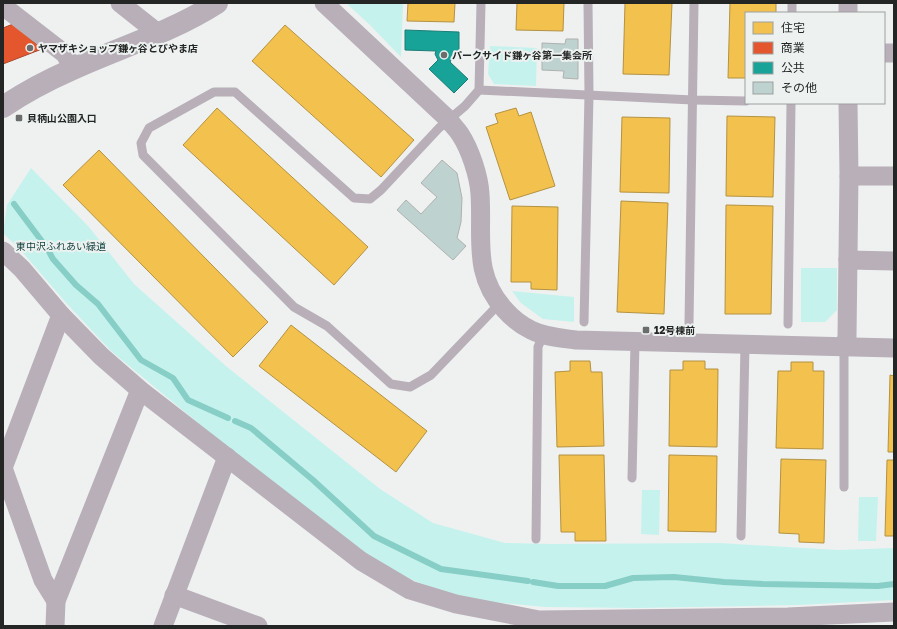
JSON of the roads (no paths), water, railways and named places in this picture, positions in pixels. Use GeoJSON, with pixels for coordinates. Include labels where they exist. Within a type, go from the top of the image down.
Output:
{"type":"FeatureCollection","features":[{"type":"Feature","properties":{"kind":"street"},"geometry":{"type":"LineString","coordinates":[[120,3],[159,34]]}},
{"type":"Feature","properties":{"kind":"street"},"geometry":{"type":"LineString","coordinates":[[3,106],[26,92],[73,68],[159,34],[217,3]]}},
{"type":"Feature","properties":{"kind":"street"},"geometry":{"type":"LineString","coordinates":[[324,3],[449,120],[460,134],[468,151],[476,175],[480,194],[482,266],[492,293],[499,304],[519,323],[543,335],[576,340],[894,348]]}},
{"type":"Feature","properties":{"kind":"street"},"geometry":{"type":"LineString","coordinates":[[3,6],[65,54],[73,68]]}},
{"type":"Feature","properties":{"kind":"street"},"geometry":{"type":"LineString","coordinates":[[844,347],[847,337],[849,176],[848,104]]}},
{"type":"Feature","properties":{"kind":"street"},"geometry":{"type":"LineString","coordinates":[[849,176],[894,176]]}},
{"type":"Feature","properties":{"kind":"street"},"geometry":{"type":"LineString","coordinates":[[3,251],[22,269],[61,315],[101,356],[140,390],[361,561],[410,590],[456,604],[539,620],[638,622],[894,612]]}},
{"type":"Feature","properties":{"kind":"street"},"geometry":{"type":"LineString","coordinates":[[848,260],[894,262]]}},
{"type":"Feature","properties":{"kind":"street"},"geometry":{"type":"LineString","coordinates":[[56,601],[43,580],[3,468],[61,315]]}},
{"type":"Feature","properties":{"kind":"street"},"geometry":{"type":"LineString","coordinates":[[55,626],[56,601],[140,390]]}},
{"type":"Feature","properties":{"kind":"street"},"geometry":{"type":"LineString","coordinates":[[163,626],[227,457]]}},
{"type":"Feature","properties":{"kind":"street"},"geometry":{"type":"LineString","coordinates":[[174,595],[258,626]]}},
{"type":"Feature","properties":{"kind":"lane"},"geometry":{"type":"LineString","coordinates":[[481,3],[479,90],[465,106],[439,128],[381,190],[370,199],[354,198],[235,92],[214,92],[150,128],[141,143],[143,155],[294,307],[327,326],[391,384],[410,386],[431,375],[499,304]]}},
{"type":"Feature","properties":{"kind":"lane"},"geometry":{"type":"LineString","coordinates":[[584,322],[589,95],[588,3]]}},
{"type":"Feature","properties":{"kind":"lane"},"geometry":{"type":"LineString","coordinates":[[688,323],[694,3]]}},
{"type":"Feature","properties":{"kind":"lane"},"geometry":{"type":"LineString","coordinates":[[479,90],[745,101]]}},
{"type":"Feature","properties":{"kind":"lane"},"geometry":{"type":"LineString","coordinates":[[788,324],[791,104]]}},
{"type":"Feature","properties":{"kind":"lane"},"geometry":{"type":"LineString","coordinates":[[536,539],[538,347],[543,335]]}},
{"type":"Feature","properties":{"kind":"lane"},"geometry":{"type":"LineString","coordinates":[[632,478],[636,342]]}},
{"type":"Feature","properties":{"kind":"lane"},"geometry":{"type":"LineString","coordinates":[[741,536],[745,345]]}},
{"type":"Feature","properties":{"kind":"lane"},"geometry":{"type":"LineString","coordinates":[[844,347],[844,487]]}},
{"type":"Feature","properties":{"kind":"waterway"},"geometry":{"type":"LineString","coordinates":[[14,204],[47,248],[53,259],[76,285],[98,304],[141,360],[173,378],[188,400],[228,418]]}},
{"type":"Feature","properties":{"kind":"waterway"},"geometry":{"type":"LineString","coordinates":[[235,421],[251,428],[313,480],[374,536],[441,569],[528,581]]}},
{"type":"Feature","properties":{"kind":"waterway"},"geometry":{"type":"LineString","coordinates":[[533,582],[558,586],[605,586],[633,578],[674,577],[763,584],[878,586],[894,584]]}},
{"type":"Feature","properties":{"kind":"place","name":"ヤマザキショップ鎌ヶ谷とびやま店"},"geometry":{"type":"Point","coordinates":[30,48]}},
{"type":"Feature","properties":{"kind":"place","name":"パークサイド鎌ヶ谷第一集会所"},"geometry":{"type":"Point","coordinates":[444,55]}},
{"type":"Feature","properties":{"kind":"place","name":"貝柄山公園入口"},"geometry":{"type":"Point","coordinates":[19,118]}},
{"type":"Feature","properties":{"kind":"place","name":"12号棟前"},"geometry":{"type":"Point","coordinates":[646,330]}},
{"type":"Feature","properties":{"kind":"park label","name":"東中沢ふれあい緑道"},"geometry":{"type":"Point","coordinates":[61,246]}}]}
